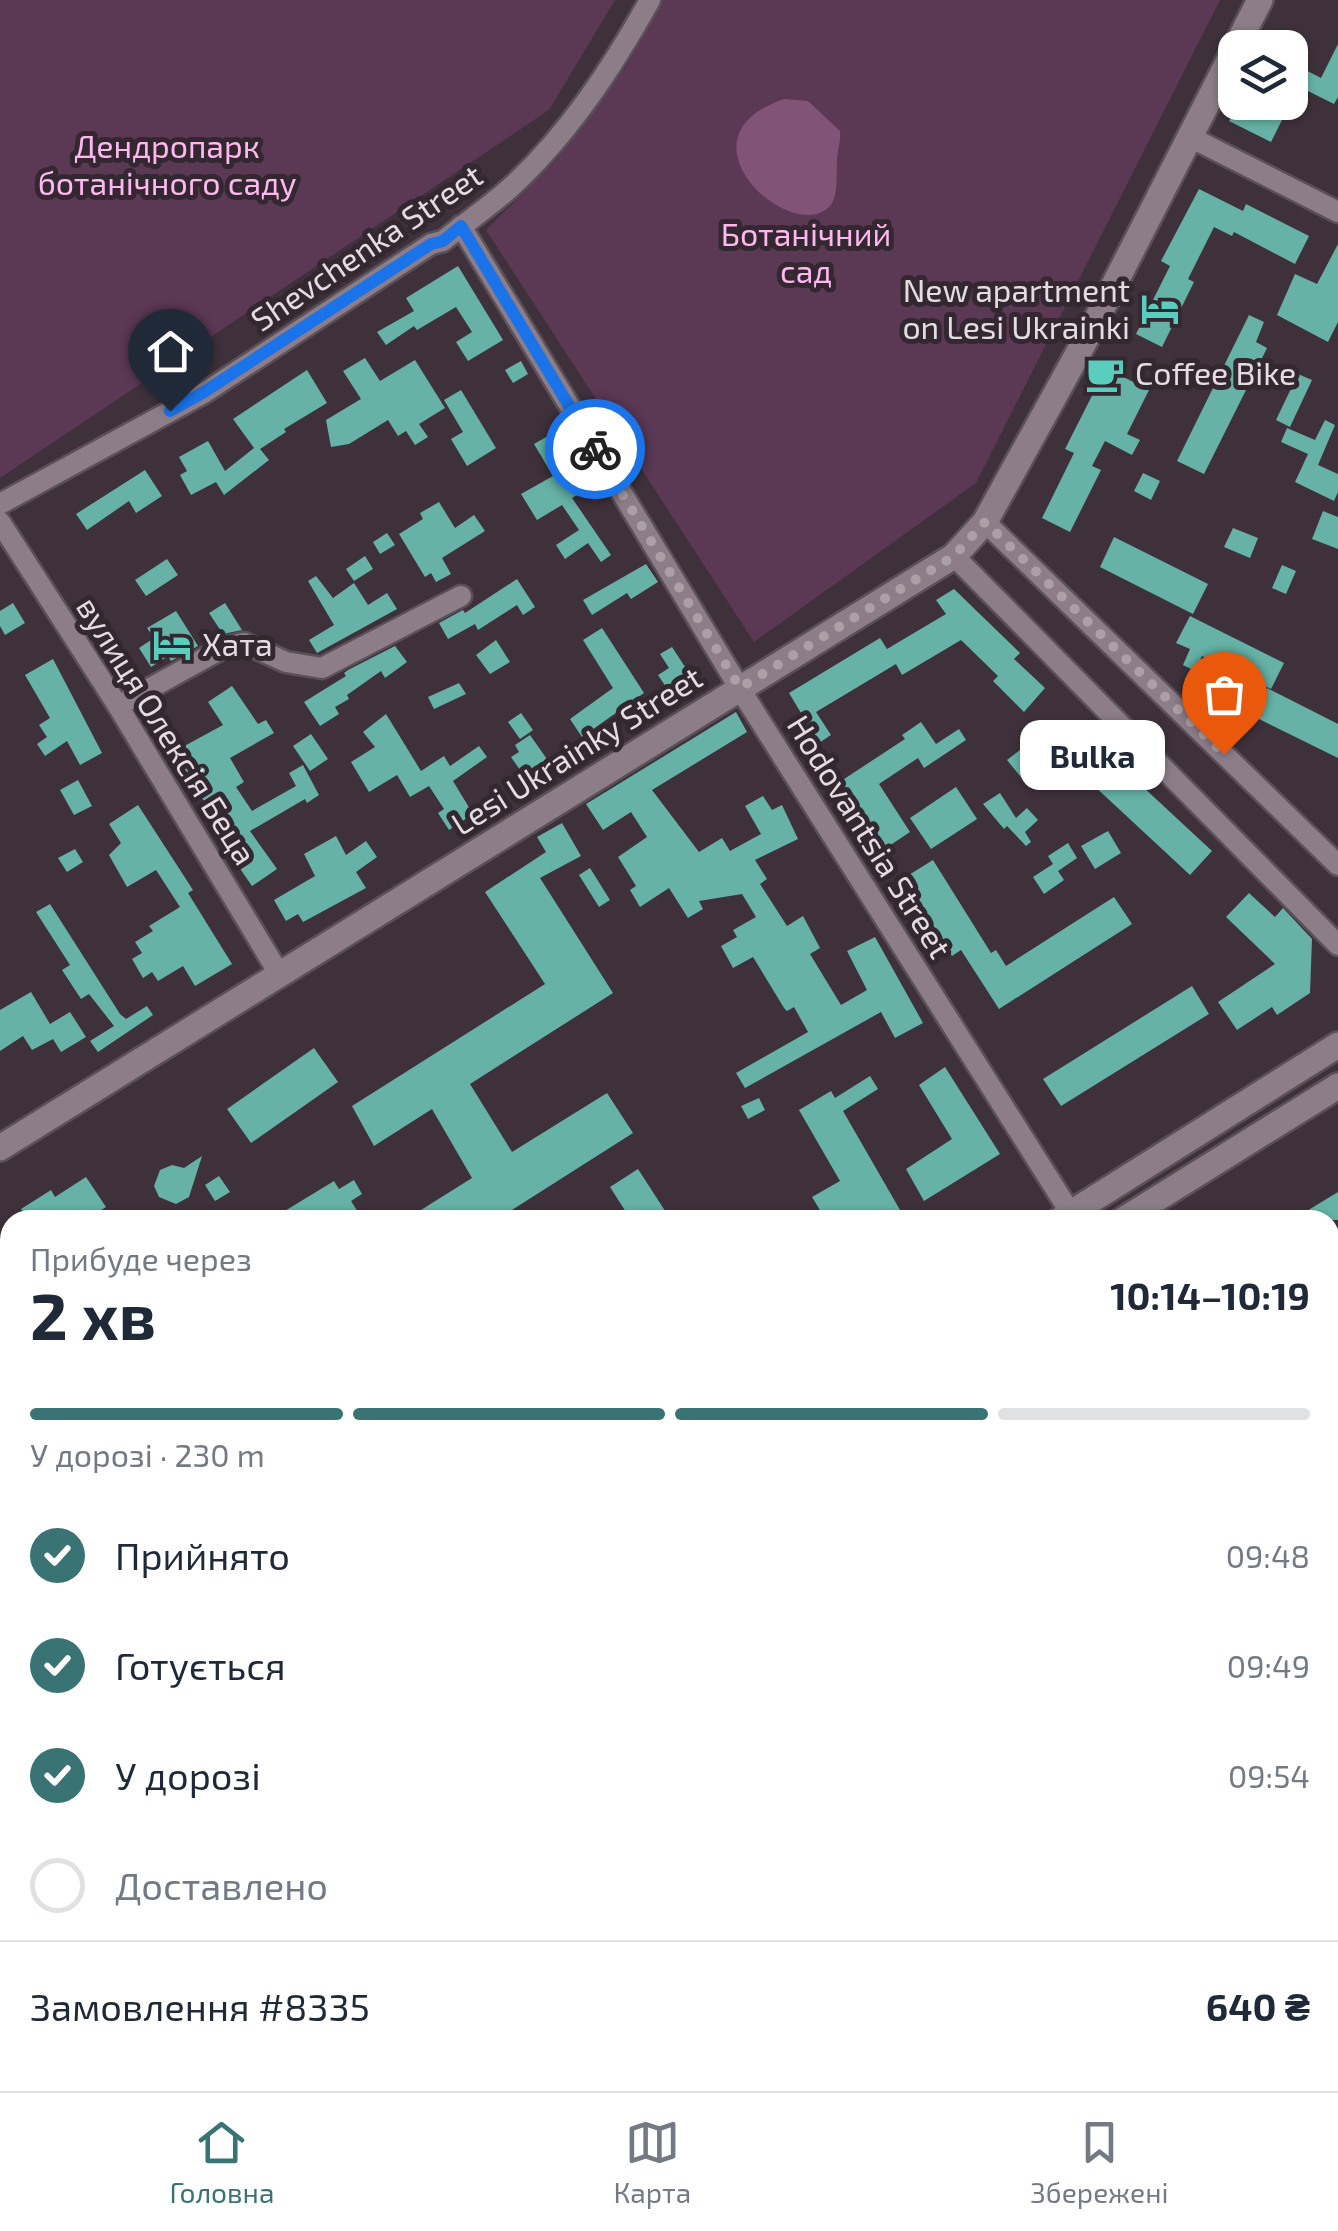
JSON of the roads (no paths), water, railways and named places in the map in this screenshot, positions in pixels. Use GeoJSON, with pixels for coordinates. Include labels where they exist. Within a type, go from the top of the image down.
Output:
{"type":"FeatureCollection","features":[{"type":"Feature","properties":{"kind":"street","name":"Shevchenka Street"},"geometry":{"type":"LineString","coordinates":[[0,504],[204,392],[431,244],[443,241],[509,189],[560,137],[650,0]]}},
{"type":"Feature","properties":{"kind":"street","name":"Lesi Ukrainky Street"},"geometry":{"type":"LineString","coordinates":[[0,1148],[954,556],[985,522],[1092,328],[1260,0]]}},
{"type":"Feature","properties":{"kind":"street"},"geometry":{"type":"LineString","coordinates":[[1188,136],[1338,212]]}},
{"type":"Feature","properties":{"kind":"street","name":"Hodovantsia Street"},"geometry":{"type":"LineString","coordinates":[[461,226],[740,688],[1064,1210]]}},
{"type":"Feature","properties":{"kind":"street","name":"вулиця Олексія Беца"},"geometry":{"type":"LineString","coordinates":[[0,522],[118,706],[278,972]]}},
{"type":"Feature","properties":{"kind":"street"},"geometry":{"type":"LineString","coordinates":[[985,522],[1338,865]]}},
{"type":"Feature","properties":{"kind":"street"},"geometry":{"type":"LineString","coordinates":[[954,556],[1338,944]]}},
{"type":"Feature","properties":{"kind":"street"},"geometry":{"type":"LineString","coordinates":[[118,706],[223,648],[244,642],[286,662],[322,668],[461,596]]}},
{"type":"Feature","properties":{"kind":"street"},"geometry":{"type":"LineString","coordinates":[[1081,1210],[1338,1045]]}},
{"type":"Feature","properties":{"kind":"street"},"geometry":{"type":"LineString","coordinates":[[1139,1210],[1338,1086]]}},
{"type":"Feature","properties":{"kind":"place","name":"New apartment on Lesi Ukrainki"},"geometry":{"type":"Point","coordinates":[1160,309]}},
{"type":"Feature","properties":{"kind":"place","name":"Coffee Bike"},"geometry":{"type":"Point","coordinates":[1105,374]}},
{"type":"Feature","properties":{"kind":"place","name":"Хата"},"geometry":{"type":"Point","coordinates":[172,645]}},
{"type":"Feature","properties":{"kind":"place","name":"Bulka"},"geometry":{"type":"Point","coordinates":[1224,754]}},
{"type":"Feature","properties":{"kind":"park label","name":"Дендропарк ботанічного саду"},"geometry":{"type":"Point","coordinates":[167,166]}},
{"type":"Feature","properties":{"kind":"park label","name":"Ботанічний сад"},"geometry":{"type":"Point","coordinates":[806,254]}}]}
